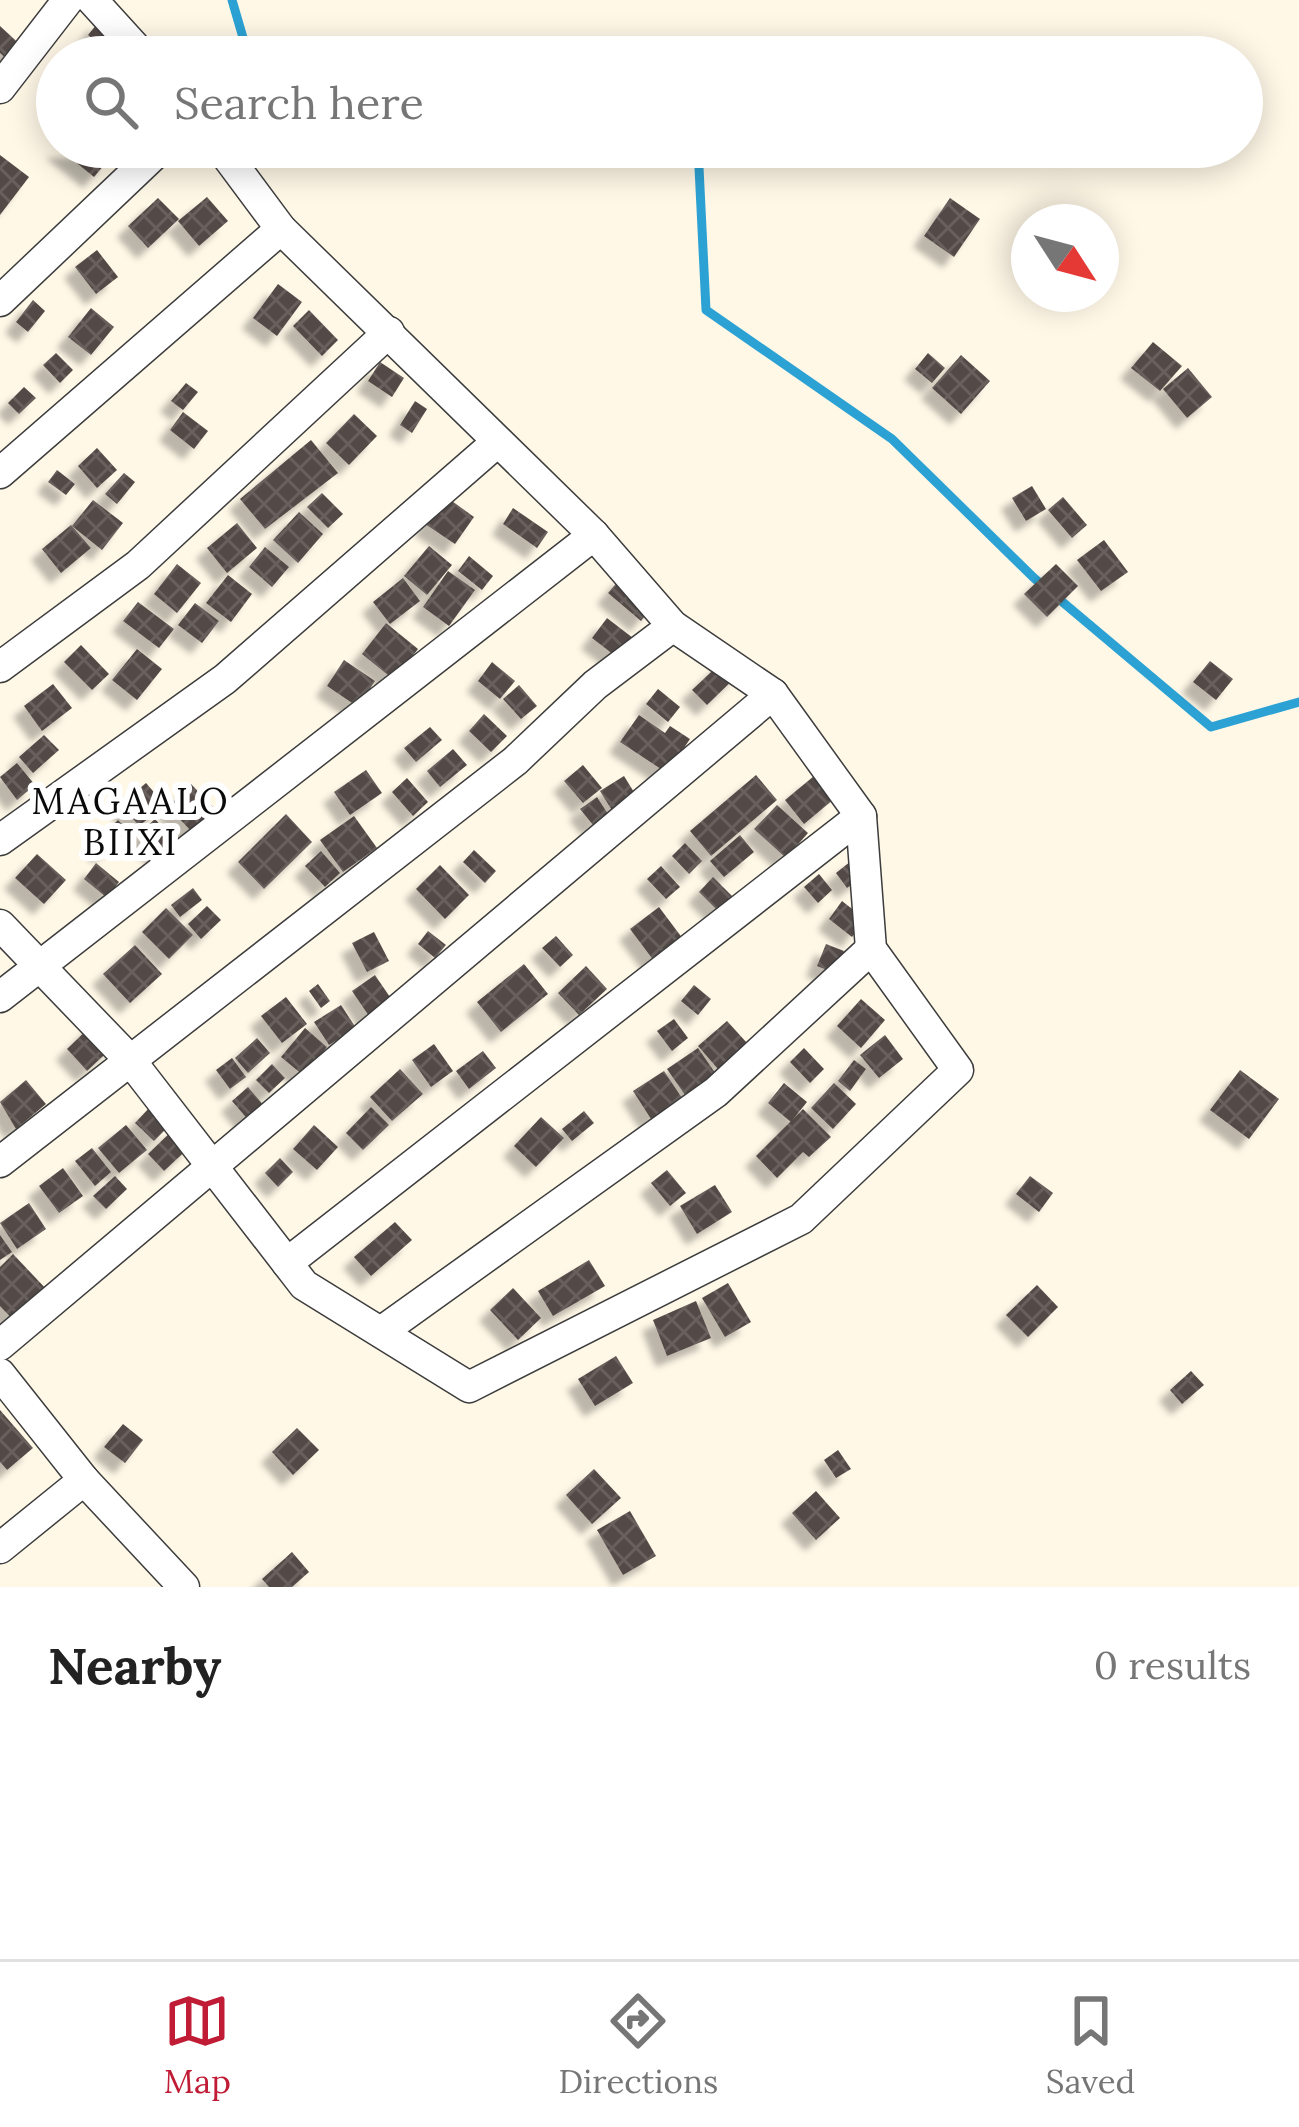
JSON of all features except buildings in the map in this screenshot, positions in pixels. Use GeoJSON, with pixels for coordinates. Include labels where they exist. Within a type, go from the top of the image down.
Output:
{"type":"FeatureCollection","features":[{"type":"Feature","properties":{"kind":"street"},"geometry":{"type":"LineString","coordinates":[[40,36],[68,0]]}},
{"type":"Feature","properties":{"kind":"street"},"geometry":{"type":"LineString","coordinates":[[92,0],[125,36]]}},
{"type":"Feature","properties":{"kind":"street"},"geometry":{"type":"LineString","coordinates":[[0,88],[36,41]]}},
{"type":"Feature","properties":{"kind":"street"},"geometry":{"type":"LineString","coordinates":[[0,301],[140,168]]}},
{"type":"Feature","properties":{"kind":"street"},"geometry":{"type":"LineString","coordinates":[[0,925],[130,1060],[304,1285],[469,1387],[801,1219],[958,1070],[871,949],[861,815],[773,694],[673,626],[595,535],[281,229],[236,168]]}},
{"type":"Feature","properties":{"kind":"street"},"geometry":{"type":"LineString","coordinates":[[0,473],[281,229]]}},
{"type":"Feature","properties":{"kind":"street"},"geometry":{"type":"LineString","coordinates":[[0,667],[138,565],[389,332]]}},
{"type":"Feature","properties":{"kind":"street"},"geometry":{"type":"LineString","coordinates":[[0,840],[225,680],[496,443]]}},
{"type":"Feature","properties":{"kind":"street"},"geometry":{"type":"LineString","coordinates":[[0,997],[595,535]]}},
{"type":"Feature","properties":{"kind":"street"},"geometry":{"type":"LineString","coordinates":[[0,1162],[514,761],[595,685],[673,626]]}},
{"type":"Feature","properties":{"kind":"street"},"geometry":{"type":"LineString","coordinates":[[0,1345],[773,694]]}},
{"type":"Feature","properties":{"kind":"street"},"geometry":{"type":"LineString","coordinates":[[287,1263],[861,815]]}},
{"type":"Feature","properties":{"kind":"street"},"geometry":{"type":"LineString","coordinates":[[381,1332],[716,1092],[871,949]]}},
{"type":"Feature","properties":{"kind":"street"},"geometry":{"type":"LineString","coordinates":[[0,1374],[84,1480],[184,1587]]}},
{"type":"Feature","properties":{"kind":"street"},"geometry":{"type":"LineString","coordinates":[[0,1548],[84,1480]]}},
{"type":"Feature","properties":{"kind":"waterway"},"geometry":{"type":"LineString","coordinates":[[232,0],[243,36]]}},
{"type":"Feature","properties":{"kind":"waterway"},"geometry":{"type":"LineString","coordinates":[[699,168],[706,310],[892,439],[1034,578],[1211,727],[1299,702]]}},
{"type":"Feature","properties":{"kind":"district","name":"MAGAALO BIIXI"},"geometry":{"type":"Point","coordinates":[131,822]}}]}
